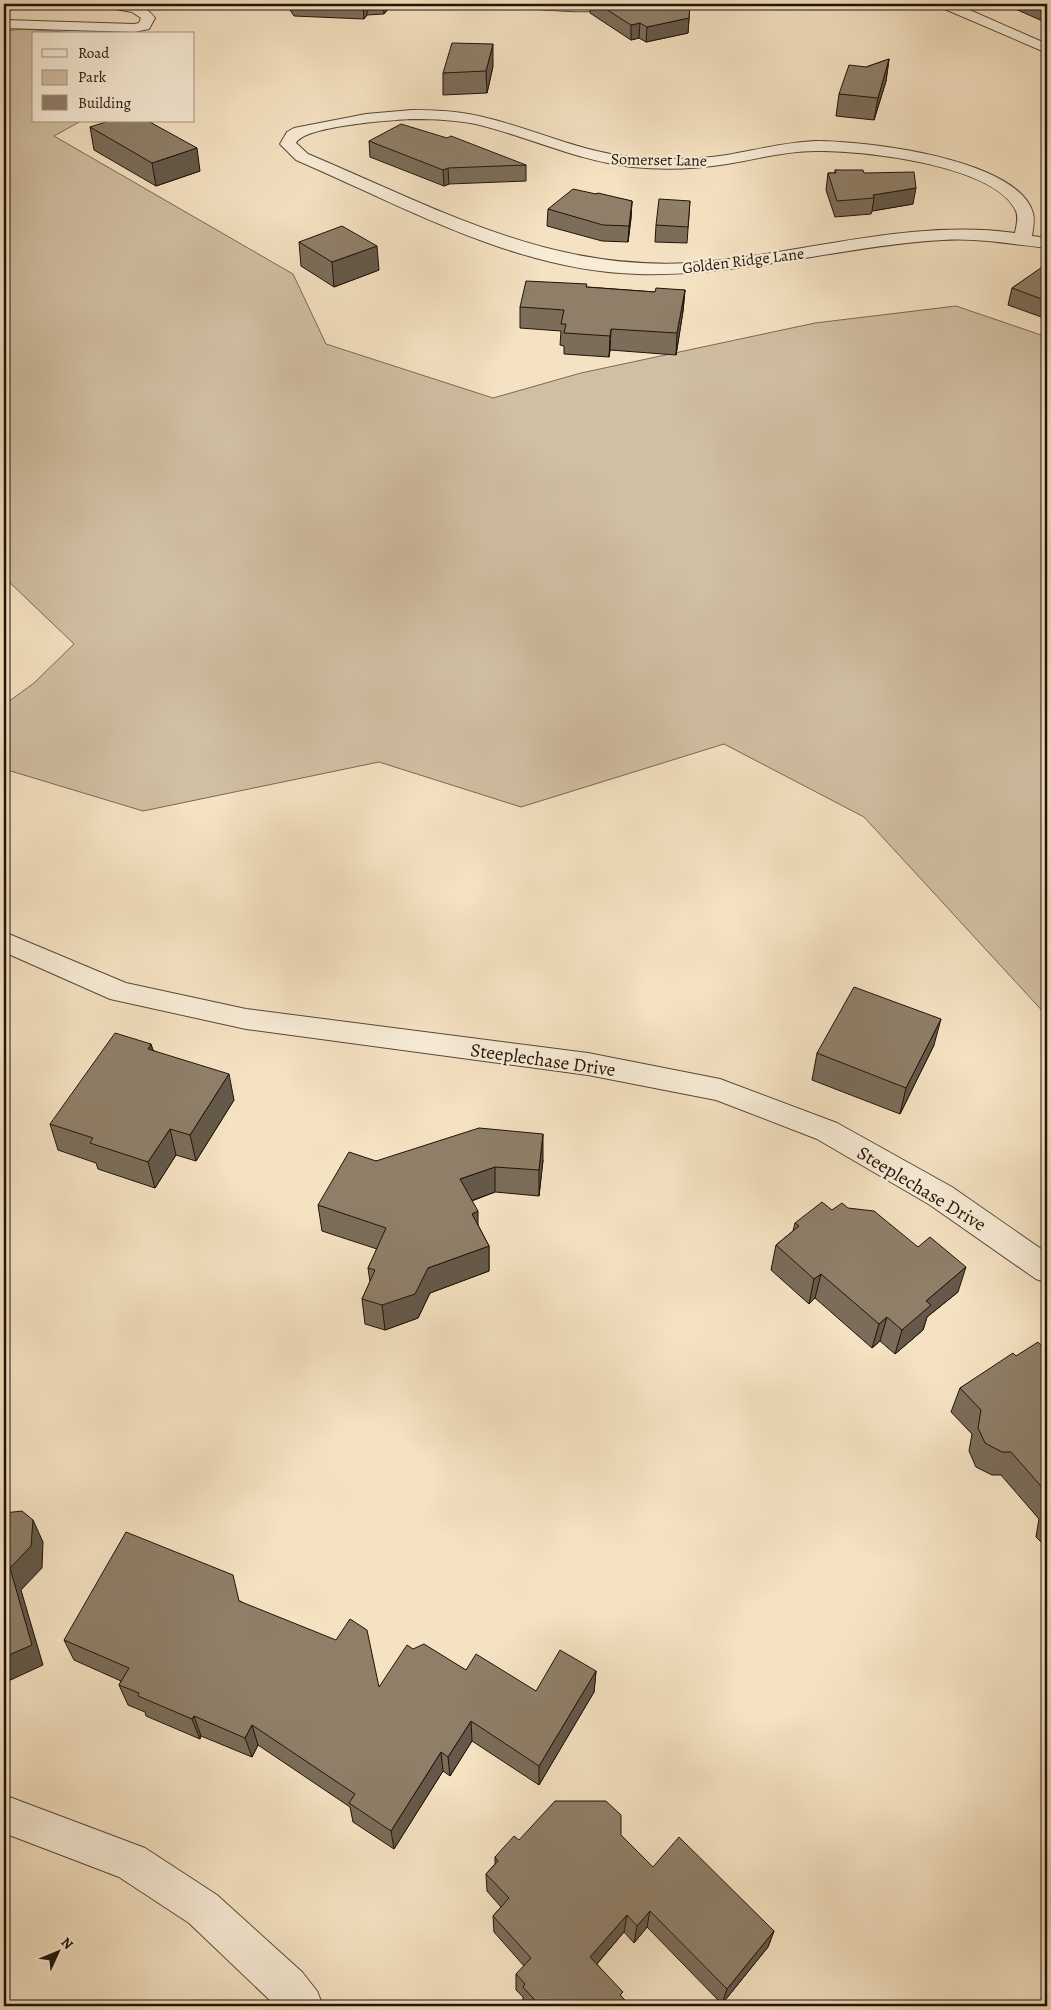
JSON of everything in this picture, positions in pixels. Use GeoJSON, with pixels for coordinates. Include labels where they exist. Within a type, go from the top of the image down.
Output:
{"type":"FeatureCollection","features":[{"type":"Feature","properties":{"kind":"street"},"geometry":{"type":"LineString","coordinates":[[4,24],[134,28],[144,26],[148,18],[138,8],[110,4]]}},
{"type":"Feature","properties":{"kind":"street"},"geometry":{"type":"LineString","coordinates":[[522,4],[578,8],[617,4]]}},
{"type":"Feature","properties":{"kind":"street"},"geometry":{"type":"LineString","coordinates":[[945,4],[1047,49]]}},
{"type":"Feature","properties":{"kind":"street","name":"Somerset Lane"},"geometry":{"type":"LineString","coordinates":[[288,140],[299,131],[362,118],[403,114],[450,116],[481,122],[604,159],[634,162],[699,163],[776,149],[816,146],[868,148],[917,156],[969,171],[1005,187],[1020,202],[1025,212],[1023,238]]}},
{"type":"Feature","properties":{"kind":"street","name":"Golden Ridge Lane"},"geometry":{"type":"LineString","coordinates":[[288,140],[290,148],[302,157],[473,230],[517,247],[579,263],[637,269],[702,268],[767,260],[881,240],[932,235],[1023,238],[1047,243]]}},
{"type":"Feature","properties":{"kind":"street","name":"Steeplechase Drive"},"geometry":{"type":"LineString","coordinates":[[4,941],[120,992],[236,1017],[588,1064],[720,1090],[827,1132],[941,1196],[1047,1270]]}},
{"type":"Feature","properties":{"kind":"street"},"geometry":{"type":"LineString","coordinates":[[4,1814],[131,1862],[203,1910],[287,1987],[302,2006]]}},
{"type":"Feature","properties":{"kind":"green space"},"geometry":{"type":"Polygon","coordinates":[[[23,29],[64,32],[32,32],[32,122],[79,122],[54,136],[293,274],[326,344],[493,398],[581,373],[815,323],[956,306],[1047,337],[1047,1016],[864,817],[724,744],[521,807],[379,762],[143,811],[4,769],[4,705],[34,683],[74,644],[4,577],[4,31],[23,29]]]}},
{"type":"Feature","properties":{"kind":"building"},"geometry":{"type":"Polygon","coordinates":[[[598,4],[690,4],[689,18],[647,27],[640,23],[631,25],[598,4]]]}},
{"type":"Feature","properties":{"kind":"building"},"geometry":{"type":"Polygon","coordinates":[[[1038,4],[1047,4],[1047,8],[1038,4]]]}},
{"type":"Feature","properties":{"kind":"building"},"geometry":{"type":"Polygon","coordinates":[[[452,43],[493,44],[486,71],[443,73],[452,43]]]}},
{"type":"Feature","properties":{"kind":"building"},"geometry":{"type":"Polygon","coordinates":[[[889,59],[878,98],[839,94],[849,65],[866,67],[889,59]]]}},
{"type":"Feature","properties":{"kind":"building"},"geometry":{"type":"Polygon","coordinates":[[[106,122],[150,122],[197,148],[152,163],[90,127],[106,122]]]}},
{"type":"Feature","properties":{"kind":"building"},"geometry":{"type":"Polygon","coordinates":[[[401,124],[447,138],[451,136],[526,165],[448,168],[443,170],[369,141],[401,124]]]}},
{"type":"Feature","properties":{"kind":"building"},"geometry":{"type":"Polygon","coordinates":[[[835,170],[863,170],[864,173],[914,172],[916,188],[873,195],[874,198],[837,201],[828,173],[836,173],[835,170]]]}},
{"type":"Feature","properties":{"kind":"building"},"geometry":{"type":"Polygon","coordinates":[[[573,189],[632,201],[629,226],[603,225],[548,209],[573,189]]]}},
{"type":"Feature","properties":{"kind":"building"},"geometry":{"type":"Polygon","coordinates":[[[659,199],[690,201],[688,227],[656,225],[659,199]]]}},
{"type":"Feature","properties":{"kind":"building"},"geometry":{"type":"Polygon","coordinates":[[[342,226],[377,246],[332,262],[299,242],[342,226]]]}},
{"type":"Feature","properties":{"kind":"building"},"geometry":{"type":"Polygon","coordinates":[[[1047,265],[1047,301],[1012,288],[1047,265]]]}},
{"type":"Feature","properties":{"kind":"building"},"geometry":{"type":"Polygon","coordinates":[[[526,281],[587,284],[586,287],[655,292],[656,288],[685,290],[677,333],[611,329],[610,336],[564,333],[566,324],[561,324],[564,310],[520,307],[526,281]]]}},
{"type":"Feature","properties":{"kind":"building"},"geometry":{"type":"Polygon","coordinates":[[[854,987],[941,1019],[906,1088],[817,1053],[854,987]]]}},
{"type":"Feature","properties":{"kind":"building"},"geometry":{"type":"Polygon","coordinates":[[[115,1033],[151,1044],[148,1049],[229,1074],[190,1135],[170,1129],[148,1162],[90,1143],[93,1138],[50,1124],[115,1033]]]}},
{"type":"Feature","properties":{"kind":"building"},"geometry":{"type":"Polygon","coordinates":[[[479,1128],[543,1134],[539,1170],[495,1167],[460,1179],[478,1211],[472,1214],[489,1246],[428,1268],[415,1294],[382,1305],[362,1299],[375,1270],[368,1268],[386,1228],[318,1205],[349,1152],[376,1161],[479,1128]]]}},
{"type":"Feature","properties":{"kind":"building"},"geometry":{"type":"Polygon","coordinates":[[[822,1202],[832,1210],[842,1203],[848,1208],[874,1211],[918,1247],[930,1237],[966,1267],[926,1301],[931,1305],[902,1330],[887,1317],[879,1324],[821,1274],[814,1279],[776,1245],[799,1226],[795,1223],[822,1202]]]}},
{"type":"Feature","properties":{"kind":"building"},"geometry":{"type":"Polygon","coordinates":[[[1038,1342],[1047,1352],[1047,1493],[1011,1452],[1002,1452],[985,1443],[978,1428],[981,1410],[960,1388],[1013,1353],[1016,1356],[1038,1342]]]}},
{"type":"Feature","properties":{"kind":"building"},"geometry":{"type":"Polygon","coordinates":[[[22,1511],[33,1520],[31,1546],[10,1568],[32,1645],[4,1657],[4,1513],[22,1511]]]}},
{"type":"Feature","properties":{"kind":"building"},"geometry":{"type":"Polygon","coordinates":[[[126,1532],[233,1575],[239,1601],[336,1640],[350,1619],[367,1630],[379,1687],[407,1645],[413,1649],[424,1644],[466,1670],[476,1654],[536,1691],[560,1650],[596,1671],[539,1766],[471,1721],[448,1757],[441,1752],[391,1831],[349,1803],[355,1794],[252,1725],[245,1738],[194,1716],[192,1719],[138,1696],[139,1693],[119,1685],[129,1668],[64,1640],[126,1532]]]}},
{"type":"Feature","properties":{"kind":"building"},"geometry":{"type":"Polygon","coordinates":[[[555,1801],[606,1801],[621,1815],[621,1835],[653,1867],[679,1837],[774,1931],[727,1989],[650,1911],[637,1926],[627,1915],[590,1957],[623,1992],[620,1995],[631,2006],[540,2006],[523,1987],[525,1984],[516,1974],[531,1958],[493,1916],[509,1898],[486,1874],[498,1861],[495,1857],[514,1836],[519,1840],[555,1801]]]}}]}
